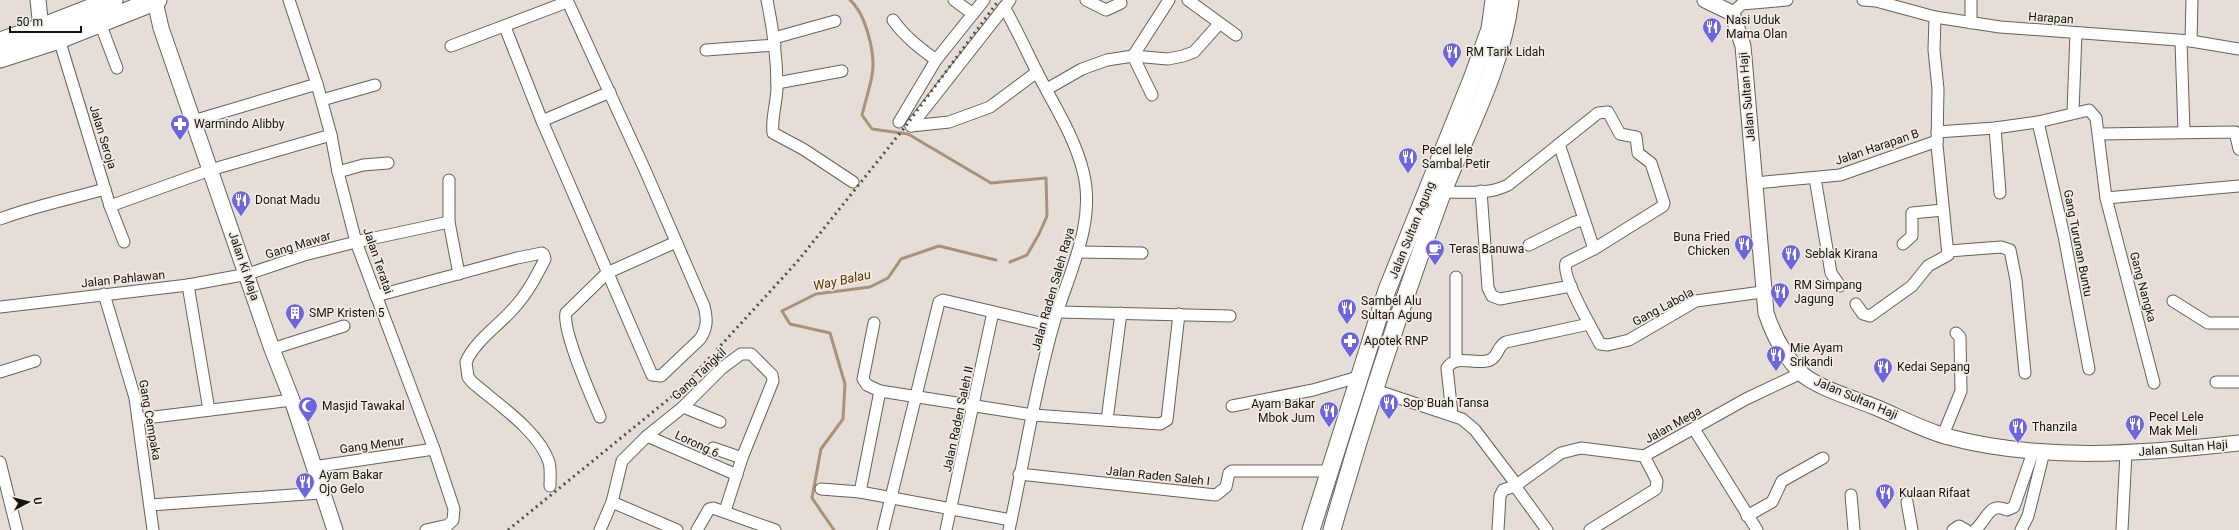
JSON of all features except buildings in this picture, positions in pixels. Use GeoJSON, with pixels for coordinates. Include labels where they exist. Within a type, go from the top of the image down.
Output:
{"type":"FeatureCollection","features":[{"type":"Feature","properties":{"kind":"highway"},"geometry":{"type":"LineString","coordinates":[[0,42],[113,0]]}},
{"type":"Feature","properties":{"kind":"highway"},"geometry":{"type":"LineString","coordinates":[[0,58],[59,38],[156,0]]}},
{"type":"Feature","properties":{"kind":"main road","name":"Jalan Sultan Agung"},"geometry":{"type":"LineString","coordinates":[[1311,530],[1328,471],[1387,290],[1472,79],[1490,29],[1494,0]]}},
{"type":"Feature","properties":{"kind":"main road","name":"Jalan Sultan Agung"},"geometry":{"type":"LineString","coordinates":[[1332,530],[1404,295],[1443,192],[1488,87],[1502,46],[1510,0]]}},
{"type":"Feature","properties":{"kind":"main road"},"geometry":{"type":"LineString","coordinates":[[1387,290],[1404,295]]}},
{"type":"Feature","properties":{"kind":"main road"},"geometry":{"type":"LineString","coordinates":[[1319,503],[1338,509]]}},
{"type":"Feature","properties":{"kind":"street"},"geometry":{"type":"LineString","coordinates":[[38,0],[41,28]]}},
{"type":"Feature","properties":{"kind":"street","name":"Jalan Ki Maja"},"geometry":{"type":"LineString","coordinates":[[156,0],[161,28],[248,274],[272,349],[292,400],[321,493],[335,530]]}},
{"type":"Feature","properties":{"kind":"street","name":"Jalan Teratai"},"geometry":{"type":"LineString","coordinates":[[289,0],[322,100],[338,172],[356,242],[434,450],[454,514],[453,520],[448,525],[426,530]]}},
{"type":"Feature","properties":{"kind":"street"},"geometry":{"type":"LineString","coordinates":[[767,0],[774,42],[777,83],[772,127],[773,134],[803,149],[853,182]]}},
{"type":"Feature","properties":{"kind":"street"},"geometry":{"type":"LineString","coordinates":[[954,0],[973,14]]}},
{"type":"Feature","properties":{"kind":"street"},"geometry":{"type":"LineString","coordinates":[[899,122],[936,60],[984,0]]}},
{"type":"Feature","properties":{"kind":"street"},"geometry":{"type":"LineString","coordinates":[[1086,0],[1106,10],[1121,3]]}},
{"type":"Feature","properties":{"kind":"street"},"geometry":{"type":"LineString","coordinates":[[1133,56],[1169,0]]}},
{"type":"Feature","properties":{"kind":"street"},"geometry":{"type":"LineString","coordinates":[[1188,0],[1236,35]]}},
{"type":"Feature","properties":{"kind":"street"},"geometry":{"type":"LineString","coordinates":[[1705,0],[1738,6],[1787,0]]}},
{"type":"Feature","properties":{"kind":"street","name":"Harapan"},"geometry":{"type":"LineString","coordinates":[[1863,0],[1876,1],[1935,16],[1972,23],[2076,33],[2186,41],[2239,49]]}},
{"type":"Feature","properties":{"kind":"street"},"geometry":{"type":"LineString","coordinates":[[1971,0],[1972,23]]}},
{"type":"Feature","properties":{"kind":"street"},"geometry":{"type":"LineString","coordinates":[[2184,131],[2186,41],[2192,0]]}},
{"type":"Feature","properties":{"kind":"street"},"geometry":{"type":"LineString","coordinates":[[451,46],[505,27],[567,1],[610,92],[704,306],[707,321],[705,331],[700,339],[661,376],[652,375],[542,121],[505,27]]}},
{"type":"Feature","properties":{"kind":"street"},"geometry":{"type":"LineString","coordinates":[[1007,4],[911,126],[949,122],[990,107],[1037,72]]}},
{"type":"Feature","properties":{"kind":"street","name":"Jalan Raden Saleh Raya"},"geometry":{"type":"LineString","coordinates":[[1007,4],[1037,72],[1059,110],[1083,171],[1086,196],[1086,222],[1078,252],[1053,326],[1019,474],[1010,525]]}},
{"type":"Feature","properties":{"kind":"street","name":"Jalan Sultan Haji"},"geometry":{"type":"LineString","coordinates":[[1738,6],[1755,183],[1762,292],[1766,313],[1773,334],[1801,373],[1824,387],[1943,435],[1998,448],[2039,452],[2126,453],[2239,443]]}},
{"type":"Feature","properties":{"kind":"street"},"geometry":{"type":"LineString","coordinates":[[1856,304],[1863,314],[1870,316],[1912,286],[1928,266],[1948,255],[1949,251],[1943,210],[1937,136],[1935,16]]}},
{"type":"Feature","properties":{"kind":"street"},"geometry":{"type":"LineString","coordinates":[[893,20],[915,44],[936,60]]}},
{"type":"Feature","properties":{"kind":"street"},"geometry":{"type":"LineString","coordinates":[[706,50],[774,42],[834,21]]}},
{"type":"Feature","properties":{"kind":"street"},"geometry":{"type":"LineString","coordinates":[[100,22],[117,68]]}},
{"type":"Feature","properties":{"kind":"street"},"geometry":{"type":"LineString","coordinates":[[1047,88],[1082,69],[1107,60],[1133,56],[1168,59],[1194,52],[1219,24]]}},
{"type":"Feature","properties":{"kind":"street"},"geometry":{"type":"LineString","coordinates":[[2073,112],[2076,33]]}},
{"type":"Feature","properties":{"kind":"street","name":"Jalan Seroja"},"geometry":{"type":"LineString","coordinates":[[59,38],[110,206],[124,242]]}},
{"type":"Feature","properties":{"kind":"street"},"geometry":{"type":"LineString","coordinates":[[1133,56],[1152,95]]}},
{"type":"Feature","properties":{"kind":"street"},"geometry":{"type":"LineString","coordinates":[[777,83],[842,71]]}},
{"type":"Feature","properties":{"kind":"street"},"geometry":{"type":"LineString","coordinates":[[193,121],[317,84]]}},
{"type":"Feature","properties":{"kind":"street"},"geometry":{"type":"LineString","coordinates":[[322,100],[375,85]]}},
{"type":"Feature","properties":{"kind":"street"},"geometry":{"type":"LineString","coordinates":[[542,121],[610,92]]}},
{"type":"Feature","properties":{"kind":"street","name":"Gang Nangka"},"geometry":{"type":"LineString","coordinates":[[1937,136],[2038,122],[2073,112],[2089,110],[2093,112],[2099,134],[2106,198],[2154,383]]}},
{"type":"Feature","properties":{"kind":"street"},"geometry":{"type":"LineString","coordinates":[[1443,192],[1481,191],[1501,188],[1508,185],[1598,113],[1608,112],[1620,134],[1636,137],[1638,153],[1652,165],[1663,206],[1594,249],[1566,263],[1564,268],[1589,324],[1506,342],[1500,346],[1496,355],[1488,361],[1456,361],[1450,364],[1447,368],[1452,414]]}},
{"type":"Feature","properties":{"kind":"street","name":"Gang Turunan Buntu"},"geometry":{"type":"LineString","coordinates":[[2038,122],[2064,236],[2089,369]]}},
{"type":"Feature","properties":{"kind":"street"},"geometry":{"type":"LineString","coordinates":[[1995,128],[2000,193]]}},
{"type":"Feature","properties":{"kind":"street"},"geometry":{"type":"LineString","coordinates":[[2099,134],[2184,131],[2235,132],[2239,149]]}},
{"type":"Feature","properties":{"kind":"street"},"geometry":{"type":"LineString","coordinates":[[110,206],[210,170],[331,135]]}},
{"type":"Feature","properties":{"kind":"street","name":"Jalan Harapan B"},"geometry":{"type":"LineString","coordinates":[[1755,183],[1840,175],[1937,136]]}},
{"type":"Feature","properties":{"kind":"street"},"geometry":{"type":"LineString","coordinates":[[1559,144],[1594,249]]}},
{"type":"Feature","properties":{"kind":"street"},"geometry":{"type":"LineString","coordinates":[[338,172],[363,165],[388,163]]}},
{"type":"Feature","properties":{"kind":"street"},"geometry":{"type":"LineString","coordinates":[[1815,178],[1831,273],[1840,286]]}},
{"type":"Feature","properties":{"kind":"street"},"geometry":{"type":"LineString","coordinates":[[448,180],[449,222],[459,274]]}},
{"type":"Feature","properties":{"kind":"street"},"geometry":{"type":"LineString","coordinates":[[2106,198],[2239,186]]}},
{"type":"Feature","properties":{"kind":"street"},"geometry":{"type":"LineString","coordinates":[[1,217],[26,209],[64,201],[105,189]]}},
{"type":"Feature","properties":{"kind":"street"},"geometry":{"type":"LineString","coordinates":[[1481,191],[1488,288],[1492,296],[1500,299],[1571,286]]}},
{"type":"Feature","properties":{"kind":"street"},"geometry":{"type":"LineString","coordinates":[[1903,244],[1912,236],[1912,213],[1943,210]]}},
{"type":"Feature","properties":{"kind":"street"},"geometry":{"type":"LineString","coordinates":[[1529,244],[1575,222],[1584,220]]}},
{"type":"Feature","properties":{"kind":"street","name":"Gang Mawar"},"geometry":{"type":"LineString","coordinates":[[248,274],[304,255],[449,222]]}},
{"type":"Feature","properties":{"kind":"street"},"geometry":{"type":"LineString","coordinates":[[600,417],[580,369],[565,318],[568,310],[607,273],[676,242]]}},
{"type":"Feature","properties":{"kind":"street"},"geometry":{"type":"LineString","coordinates":[[1949,251],[2001,247],[2010,250],[2016,280],[2025,374]]}},
{"type":"Feature","properties":{"kind":"street"},"geometry":{"type":"LineString","coordinates":[[1078,252],[1142,253]]}},
{"type":"Feature","properties":{"kind":"street"},"geometry":{"type":"LineString","coordinates":[[376,296],[517,258],[542,253],[544,255],[545,259],[525,294],[500,324],[480,342],[466,362],[468,377],[472,382],[534,436],[544,450],[549,463],[550,486]]}},
{"type":"Feature","properties":{"kind":"street","name":"Jalan Pahlawan"},"geometry":{"type":"LineString","coordinates":[[0,307],[188,285],[248,274]]}},
{"type":"Feature","properties":{"kind":"street"},"geometry":{"type":"LineString","coordinates":[[1456,277],[1456,361]]}},
{"type":"Feature","properties":{"kind":"street"},"geometry":{"type":"LineString","coordinates":[[188,285],[209,410]]}},
{"type":"Feature","properties":{"kind":"street","name":"Gang Labola"},"geometry":{"type":"LineString","coordinates":[[1589,324],[1600,344],[1608,345],[1629,340],[1696,301],[1762,292]]}},
{"type":"Feature","properties":{"kind":"street","name":"Gang Cempaka"},"geometry":{"type":"LineString","coordinates":[[104,294],[135,398],[153,530]]}},
{"type":"Feature","properties":{"kind":"street"},"geometry":{"type":"LineString","coordinates":[[883,530],[917,397],[939,302],[943,300],[1053,326]]}},
{"type":"Feature","properties":{"kind":"street"},"geometry":{"type":"LineString","coordinates":[[2173,301],[2208,323],[2239,323]]}},
{"type":"Feature","properties":{"kind":"street","name":"Jalan Raden Saleh II"},"geometry":{"type":"LineString","coordinates":[[946,530],[952,508],[993,312]]}},
{"type":"Feature","properties":{"kind":"street"},"geometry":{"type":"LineString","coordinates":[[1058,312],[1230,316]]}},
{"type":"Feature","properties":{"kind":"street"},"geometry":{"type":"LineString","coordinates":[[1107,420],[1121,313]]}},
{"type":"Feature","properties":{"kind":"street"},"geometry":{"type":"LineString","coordinates":[[874,323],[863,379],[867,385],[880,391],[974,404],[1033,415],[1160,424],[1166,421],[1178,314]]}},
{"type":"Feature","properties":{"kind":"street"},"geometry":{"type":"LineString","coordinates":[[272,349],[344,326]]}},
{"type":"Feature","properties":{"kind":"street"},"geometry":{"type":"LineString","coordinates":[[1943,435],[1961,391],[1960,337],[1956,334]]}},
{"type":"Feature","properties":{"kind":"street","name":"Gang Tangkil"},"geometry":{"type":"LineString","coordinates":[[600,530],[612,502],[622,461],[647,436],[682,407],[722,368],[741,354],[751,354],[772,375],[773,381],[742,458],[725,511]]}},
{"type":"Feature","properties":{"kind":"street"},"geometry":{"type":"LineString","coordinates":[[0,372],[35,361]]}},
{"type":"Feature","properties":{"kind":"street","name":"Jalan Mega"},"geometry":{"type":"LineString","coordinates":[[1498,530],[1500,496],[1503,490],[1516,485],[1561,454],[1581,448],[1624,452],[1644,456],[1746,399],[1801,373]]}},
{"type":"Feature","properties":{"kind":"street"},"geometry":{"type":"LineString","coordinates":[[1232,406],[1313,390],[1358,378]]}},
{"type":"Feature","properties":{"kind":"street"},"geometry":{"type":"LineString","coordinates":[[2216,382],[2239,382]]}},
{"type":"Feature","properties":{"kind":"street"},"geometry":{"type":"LineString","coordinates":[[1375,390],[1452,414],[1462,419],[1475,430],[1547,530]]}},
{"type":"Feature","properties":{"kind":"street"},"geometry":{"type":"LineString","coordinates":[[860,492],[880,391]]}},
{"type":"Feature","properties":{"kind":"street"},"geometry":{"type":"LineString","coordinates":[[138,419],[292,400]]}},
{"type":"Feature","properties":{"kind":"street"},"geometry":{"type":"LineString","coordinates":[[682,407],[720,422]]}},
{"type":"Feature","properties":{"kind":"street"},"geometry":{"type":"LineString","coordinates":[[1694,429],[1757,530]]}},
{"type":"Feature","properties":{"kind":"street","name":"Lorong 6"},"geometry":{"type":"LineString","coordinates":[[647,436],[737,475]]}},
{"type":"Feature","properties":{"kind":"street"},"geometry":{"type":"LineString","coordinates":[[713,448],[742,458]]}},
{"type":"Feature","properties":{"kind":"street","name":"Gang Menur"},"geometry":{"type":"LineString","coordinates":[[313,467],[434,450]]}},
{"type":"Feature","properties":{"kind":"street"},"geometry":{"type":"LineString","coordinates":[[2021,528],[2021,514],[2039,452]]}},
{"type":"Feature","properties":{"kind":"street"},"geometry":{"type":"LineString","coordinates":[[1975,530],[1993,508],[2001,506],[2007,510],[2014,507],[2039,452]]}},
{"type":"Feature","properties":{"kind":"street"},"geometry":{"type":"LineString","coordinates":[[2122,530],[2126,453]]}},
{"type":"Feature","properties":{"kind":"street"},"geometry":{"type":"LineString","coordinates":[[1590,530],[1656,489],[1657,481],[1644,456]]}},
{"type":"Feature","properties":{"kind":"street"},"geometry":{"type":"LineString","coordinates":[[1747,516],[1772,502],[1782,481],[1823,458]]}},
{"type":"Feature","properties":{"kind":"street"},"geometry":{"type":"LineString","coordinates":[[0,462],[17,530]]}},
{"type":"Feature","properties":{"kind":"street","name":"Jalan Raden Saleh I"},"geometry":{"type":"LineString","coordinates":[[1019,474],[1216,495],[1224,490],[1229,473],[1232,471],[1328,471]]}},
{"type":"Feature","properties":{"kind":"street"},"geometry":{"type":"LineString","coordinates":[[822,489],[860,492],[952,508],[1010,525]]}},
{"type":"Feature","properties":{"kind":"street"},"geometry":{"type":"LineString","coordinates":[[150,505],[321,493]]}},
{"type":"Feature","properties":{"kind":"street"},"geometry":{"type":"LineString","coordinates":[[1851,495],[1854,530]]}},
{"type":"Feature","properties":{"kind":"street"},"geometry":{"type":"LineString","coordinates":[[612,502],[677,530]]}},
{"type":"Feature","properties":{"kind":"street"},"geometry":{"type":"LineString","coordinates":[[1907,502],[1912,530]]}},
{"type":"Feature","properties":{"kind":"street"},"geometry":{"type":"LineString","coordinates":[[697,530],[709,509],[717,508],[774,530]]}},
{"type":"Feature","properties":{"kind":"street"},"geometry":{"type":"LineString","coordinates":[[1953,530],[1959,526],[1966,530]]}},
{"type":"Feature","properties":{"kind":"waterway","name":"Way Balau"},"geometry":{"type":"LineString","coordinates":[[850,0],[856,6],[861,15],[871,46],[873,67],[872,75],[862,115],[872,129],[908,134],[991,183],[1046,178],[1047,216],[1027,255],[1010,262]]}},
{"type":"Feature","properties":{"kind":"waterway","name":"Way Balau"},"geometry":{"type":"LineString","coordinates":[[834,530],[812,498],[821,449],[843,419],[845,384],[830,333],[790,324],[782,311],[816,294],[870,287],[888,278],[901,259],[939,246],[996,260]]}},
{"type":"Feature","properties":{"kind":"railway"},"geometry":{"type":"LineString","coordinates":[[508,530],[681,389],[797,262],[905,127],[999,0]]}},
{"type":"Feature","properties":{"kind":"place","name":"Nasi Uduk Mama Olan"},"geometry":{"type":"Point","coordinates":[1712,44]}},
{"type":"Feature","properties":{"kind":"place","name":"RM Tarik Lidah"},"geometry":{"type":"Point","coordinates":[1452,69]}},
{"type":"Feature","properties":{"kind":"place","name":"Warmindo Alibby"},"geometry":{"type":"Point","coordinates":[180,141]}},
{"type":"Feature","properties":{"kind":"place","name":"Pecel lele Sambal Petir"},"geometry":{"type":"Point","coordinates":[1408,174]}},
{"type":"Feature","properties":{"kind":"place","name":"Donat Madu"},"geometry":{"type":"Point","coordinates":[241,217]}},
{"type":"Feature","properties":{"kind":"place","name":"Buna Fried Chicken"},"geometry":{"type":"Point","coordinates":[1744,261]}},
{"type":"Feature","properties":{"kind":"place","name":"Teras Banuwa"},"geometry":{"type":"Point","coordinates":[1435,266]}},
{"type":"Feature","properties":{"kind":"place","name":"Seblak Kirana"},"geometry":{"type":"Point","coordinates":[1791,271]}},
{"type":"Feature","properties":{"kind":"place","name":"RM Simpang Jagung"},"geometry":{"type":"Point","coordinates":[1780,309]}},
{"type":"Feature","properties":{"kind":"place","name":"Sambel Alu Sultan Agung"},"geometry":{"type":"Point","coordinates":[1347,325]}},
{"type":"Feature","properties":{"kind":"place","name":"SMP Kristen 5"},"geometry":{"type":"Point","coordinates":[295,330]}},
{"type":"Feature","properties":{"kind":"place","name":"Apotek RNP"},"geometry":{"type":"Point","coordinates":[1350,358]}},
{"type":"Feature","properties":{"kind":"place","name":"Mie Ayam Srikandi"},"geometry":{"type":"Point","coordinates":[1776,372]}},
{"type":"Feature","properties":{"kind":"place","name":"Kedai Sepang"},"geometry":{"type":"Point","coordinates":[1883,384]}},
{"type":"Feature","properties":{"kind":"place","name":"Sop Buah Tansa"},"geometry":{"type":"Point","coordinates":[1389,420]}},
{"type":"Feature","properties":{"kind":"place","name":"Masjid Tawakal"},"geometry":{"type":"Point","coordinates":[308,423]}},
{"type":"Feature","properties":{"kind":"place","name":"Ayam Bakar Mbok Jum"},"geometry":{"type":"Point","coordinates":[1329,428]}},
{"type":"Feature","properties":{"kind":"place","name":"Pecel Lele Mak Meli"},"geometry":{"type":"Point","coordinates":[2135,441]}},
{"type":"Feature","properties":{"kind":"place","name":"Thanzila"},"geometry":{"type":"Point","coordinates":[2018,444]}},
{"type":"Feature","properties":{"kind":"place","name":"Ayam Bakar Ojo Gelo"},"geometry":{"type":"Point","coordinates":[305,499]}},
{"type":"Feature","properties":{"kind":"place","name":"Kulaan Rifaat"},"geometry":{"type":"Point","coordinates":[1885,510]}}]}
